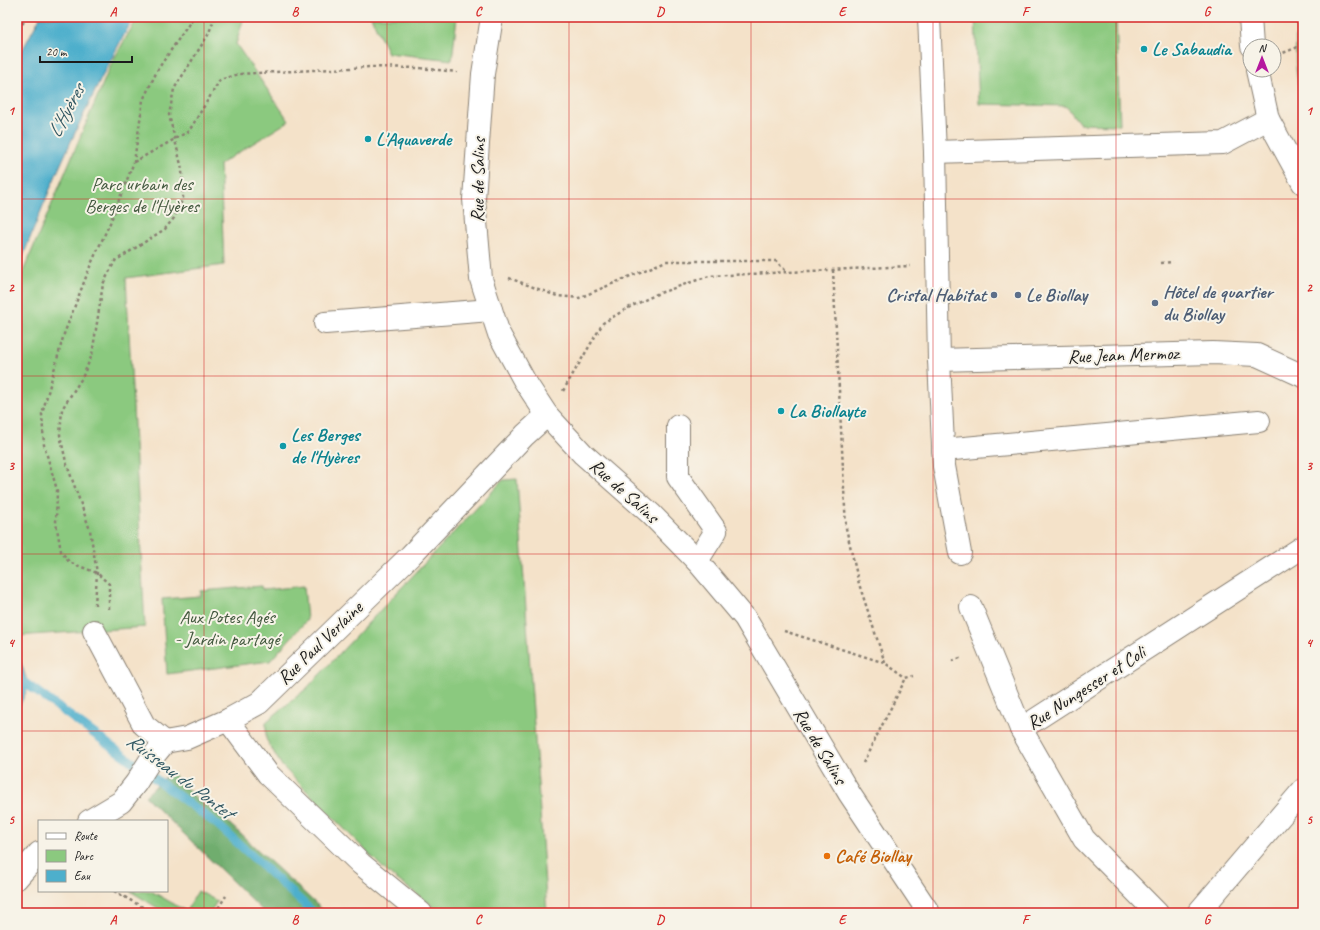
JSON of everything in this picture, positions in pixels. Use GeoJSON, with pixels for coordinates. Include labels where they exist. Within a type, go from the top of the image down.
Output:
{"type":"FeatureCollection","features":[{"type":"Feature","properties":{"kind":"street","name":"Rue de Salins"},"geometry":{"type":"LineString","coordinates":[[492,17],[483,74],[474,199],[481,279],[491,310],[506,347],[524,380],[547,415],[583,454],[651,514],[697,561],[745,618],[848,793],[929,913]]}},
{"type":"Feature","properties":{"kind":"street"},"geometry":{"type":"LineString","coordinates":[[928,17],[935,152],[939,360],[943,450],[944,466],[960,553]]}},
{"type":"Feature","properties":{"kind":"street"},"geometry":{"type":"LineString","coordinates":[[1250,17],[1251,38]]}},
{"type":"Feature","properties":{"kind":"street"},"geometry":{"type":"LineString","coordinates":[[1259,78],[1268,119],[1303,184]]}},
{"type":"Feature","properties":{"kind":"street"},"geometry":{"type":"LineString","coordinates":[[935,152],[1223,143],[1268,119]]}},
{"type":"Feature","properties":{"kind":"street"},"geometry":{"type":"LineString","coordinates":[[325,323],[491,310]]}},
{"type":"Feature","properties":{"kind":"street","name":"Rue Jean Mermoz"},"geometry":{"type":"LineString","coordinates":[[939,360],[1213,352],[1257,355],[1303,376]]}},
{"type":"Feature","properties":{"kind":"street","name":"Rue Paul Verlaine"},"geometry":{"type":"LineString","coordinates":[[165,742],[187,738],[228,720],[259,703],[410,556],[525,435],[547,415]]}},
{"type":"Feature","properties":{"kind":"street"},"geometry":{"type":"LineString","coordinates":[[943,450],[1259,421]]}},
{"type":"Feature","properties":{"kind":"street"},"geometry":{"type":"LineString","coordinates":[[678,426],[678,477],[716,531],[697,561]]}},
{"type":"Feature","properties":{"kind":"street","name":"Rue Nungesser et Coli"},"geometry":{"type":"LineString","coordinates":[[1157,913],[1084,839],[1020,729],[1303,547]]}},
{"type":"Feature","properties":{"kind":"street"},"geometry":{"type":"LineString","coordinates":[[971,607],[1020,729]]}},
{"type":"Feature","properties":{"kind":"street"},"geometry":{"type":"LineString","coordinates":[[90,820],[121,802],[136,784],[151,759],[165,742],[144,725],[94,631]]}},
{"type":"Feature","properties":{"kind":"street"},"geometry":{"type":"LineString","coordinates":[[228,720],[268,774],[361,864],[421,913]]}},
{"type":"Feature","properties":{"kind":"street"},"geometry":{"type":"LineString","coordinates":[[1198,913],[1303,790]]}},
{"type":"Feature","properties":{"kind":"street"},"geometry":{"type":"LineString","coordinates":[[17,878],[38,853]]}},
{"type":"Feature","properties":{"kind":"path"},"geometry":{"type":"LineString","coordinates":[[17,35],[26,17]]}},
{"type":"Feature","properties":{"kind":"path"},"geometry":{"type":"LineString","coordinates":[[94,631],[109,615],[110,584],[96,573],[69,562],[61,551],[56,523],[57,490],[44,444],[42,414],[64,334],[91,264],[110,223],[134,162],[142,100],[158,69],[191,21],[192,17]]}},
{"type":"Feature","properties":{"kind":"path"},"geometry":{"type":"LineString","coordinates":[[94,631],[96,573],[90,530],[66,462],[60,435],[62,409],[82,378],[92,355],[103,284],[115,261],[165,229],[174,218],[183,198],[182,169],[169,115],[174,89],[208,35],[215,17]]}},
{"type":"Feature","properties":{"kind":"path"},"geometry":{"type":"LineString","coordinates":[[1282,54],[1303,45]]}},
{"type":"Feature","properties":{"kind":"path"},"geometry":{"type":"LineString","coordinates":[[134,162],[189,131],[220,80],[239,74],[370,67],[419,68],[450,71]]}},
{"type":"Feature","properties":{"kind":"path"},"geometry":{"type":"LineString","coordinates":[[481,279],[503,276],[557,296],[579,298],[666,261],[776,260],[787,272]]}},
{"type":"Feature","properties":{"kind":"path"},"geometry":{"type":"LineString","coordinates":[[1161,263],[1173,262]]}},
{"type":"Feature","properties":{"kind":"path"},"geometry":{"type":"LineString","coordinates":[[547,415],[568,385],[603,323],[626,309],[657,294],[709,276],[938,265]]}},
{"type":"Feature","properties":{"kind":"path"},"geometry":{"type":"LineString","coordinates":[[833,270],[846,528],[859,584],[886,663]]}},
{"type":"Feature","properties":{"kind":"path"},"geometry":{"type":"LineString","coordinates":[[745,618],[886,663],[906,678]]}},
{"type":"Feature","properties":{"kind":"path"},"geometry":{"type":"LineString","coordinates":[[848,793],[906,678],[914,676]]}},
{"type":"Feature","properties":{"kind":"path"},"geometry":{"type":"LineString","coordinates":[[116,892],[153,913]]}},
{"type":"Feature","properties":{"kind":"path"},"geometry":{"type":"LineString","coordinates":[[215,913],[226,896]]}},
{"type":"Feature","properties":{"kind":"green space","name":"Parc urbain des Berges de l'Hyères"},"geometry":{"type":"Polygon","coordinates":[[[138,17],[244,17],[236,44],[289,121],[220,164],[224,265],[126,278],[145,627],[17,636],[17,286],[112,62],[138,17]]]}},
{"type":"Feature","properties":{"kind":"green space"},"geometry":{"type":"Polygon","coordinates":[[[371,17],[457,17],[452,60],[388,53],[371,17]]]}},
{"type":"Feature","properties":{"kind":"green space"},"geometry":{"type":"Polygon","coordinates":[[[975,17],[1116,17],[1120,125],[1080,124],[1066,106],[979,104],[975,17]]]}},
{"type":"Feature","properties":{"kind":"green space"},"geometry":{"type":"Polygon","coordinates":[[[1296,17],[1303,17],[1303,102],[1296,71],[1296,17]]]}},
{"type":"Feature","properties":{"kind":"green space"},"geometry":{"type":"Polygon","coordinates":[[[517,479],[547,913],[442,913],[387,872],[282,766],[266,739],[266,722],[307,688],[503,480],[517,479]]]}},
{"type":"Feature","properties":{"kind":"green space","name":"Aux Potes Agés - Jardin partagé"},"geometry":{"type":"Polygon","coordinates":[[[262,586],[263,590],[304,586],[307,620],[270,661],[167,674],[162,599],[201,596],[201,591],[262,586]]]}},
{"type":"Feature","properties":{"kind":"green space"},"geometry":{"type":"Polygon","coordinates":[[[171,772],[197,799],[219,814],[326,913],[265,913],[145,796],[171,772]]]}},
{"type":"Feature","properties":{"kind":"green space"},"geometry":{"type":"Polygon","coordinates":[[[198,891],[217,901],[210,913],[166,913],[132,892],[153,892],[186,911],[198,891]]]}},
{"type":"Feature","properties":{"kind":"water","name":"L'Hyères"},"geometry":{"type":"Polygon","coordinates":[[[40,17],[134,17],[85,111],[56,174],[17,272],[17,60],[40,17]]]}},
{"type":"Feature","properties":{"kind":"water"},"geometry":{"type":"Polygon","coordinates":[[[17,652],[29,686],[17,711],[17,652]]]}},
{"type":"Feature","properties":{"kind":"waterway","name":"Ruisseau du Pontet"},"geometry":{"type":"LineString","coordinates":[[17,677],[218,825],[314,913]]}},
{"type":"Feature","properties":{"kind":"place","name":"Le Sabaudia"},"geometry":{"type":"Point","coordinates":[1144,49]}},
{"type":"Feature","properties":{"kind":"place","name":"L'Aquaverde"},"geometry":{"type":"Point","coordinates":[368,139]}},
{"type":"Feature","properties":{"kind":"place","name":"Cristal Habitat"},"geometry":{"type":"Point","coordinates":[994,295]}},
{"type":"Feature","properties":{"kind":"place","name":"Le Biollay"},"geometry":{"type":"Point","coordinates":[1018,295]}},
{"type":"Feature","properties":{"kind":"place","name":"Hôtel de quartier du Biollay"},"geometry":{"type":"Point","coordinates":[1155,303]}},
{"type":"Feature","properties":{"kind":"place","name":"La Biollayte"},"geometry":{"type":"Point","coordinates":[781,411]}},
{"type":"Feature","properties":{"kind":"place","name":"Les Berges de l'Hyères"},"geometry":{"type":"Point","coordinates":[283,446]}},
{"type":"Feature","properties":{"kind":"place","name":"Café Biollay"},"geometry":{"type":"Point","coordinates":[827,856]}}]}
